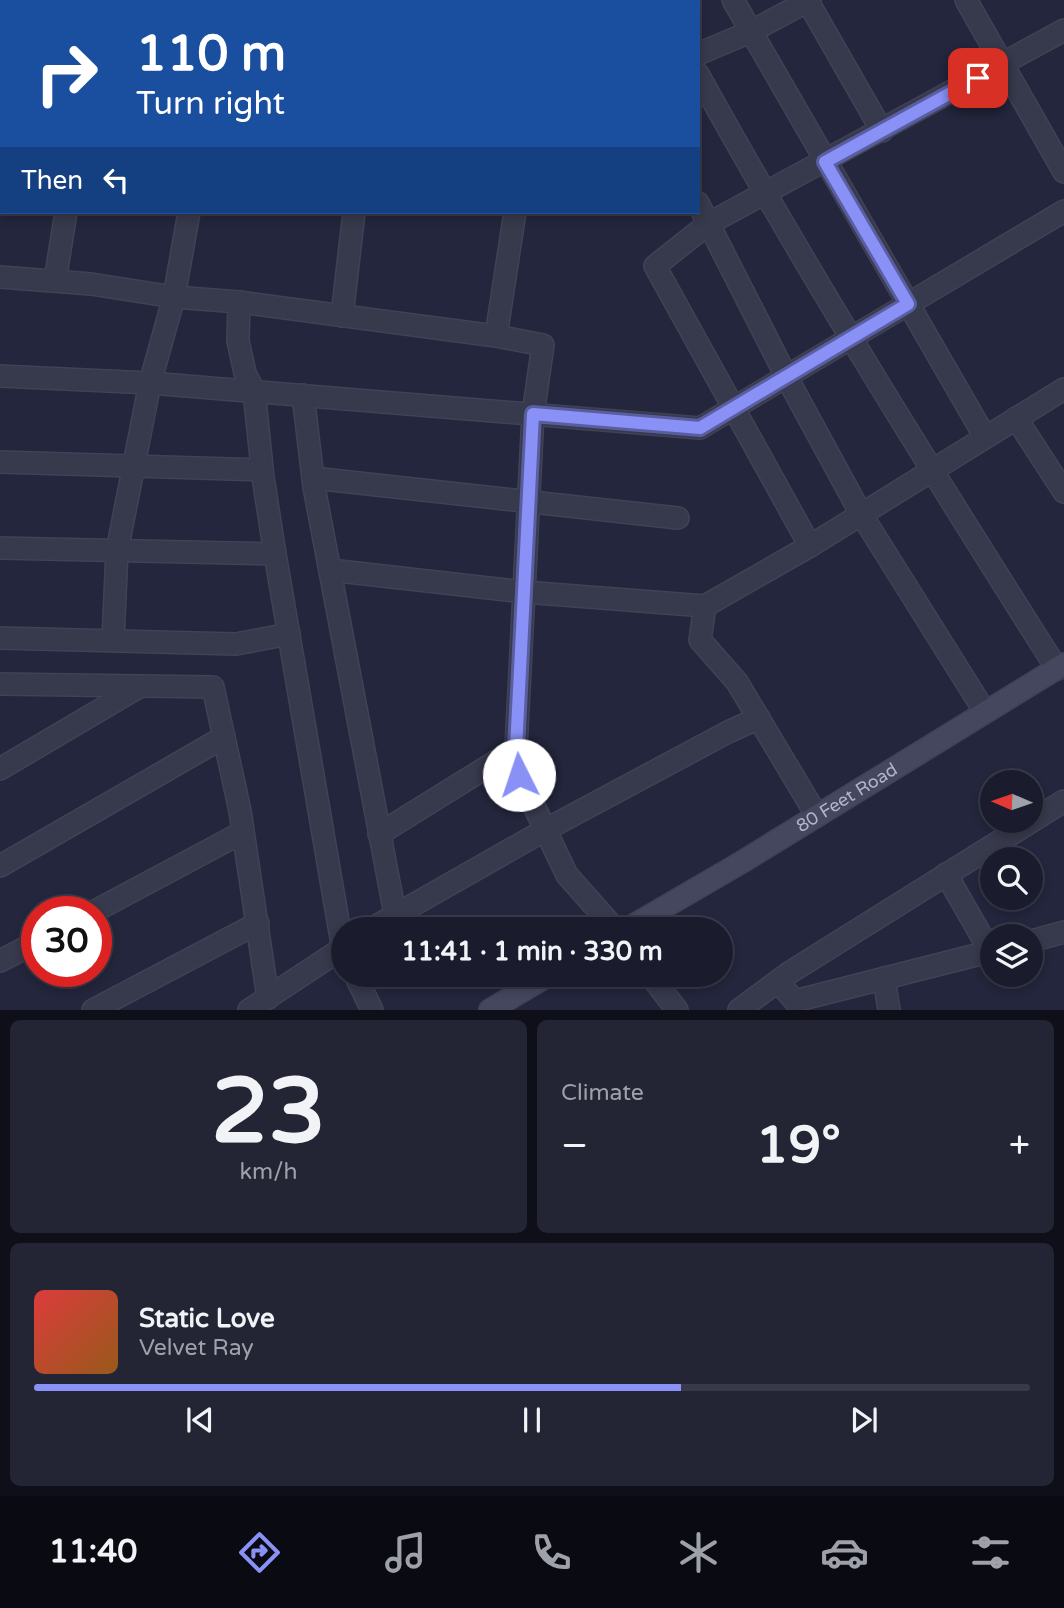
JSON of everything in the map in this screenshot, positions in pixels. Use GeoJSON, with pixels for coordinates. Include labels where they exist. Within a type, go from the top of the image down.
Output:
{"type":"FeatureCollection","features":[{"type":"Feature","properties":{"kind":"main road","name":"80 Feet Road"},"geometry":{"type":"LineString","coordinates":[[647,917],[1060,666]]}},
{"type":"Feature","properties":{"kind":"main road"},"geometry":{"type":"LineString","coordinates":[[489,1010],[511,1004],[533,987]]}},
{"type":"Feature","properties":{"kind":"street"},"geometry":{"type":"LineString","coordinates":[[733,0],[985,437]]}},
{"type":"Feature","properties":{"kind":"street"},"geometry":{"type":"LineString","coordinates":[[700,53],[750,32],[809,0],[882,131]]}},
{"type":"Feature","properties":{"kind":"street"},"geometry":{"type":"LineString","coordinates":[[966,0],[1064,172]]}},
{"type":"Feature","properties":{"kind":"street"},"geometry":{"type":"LineString","coordinates":[[810,545],[655,266],[708,224],[1064,30]]}},
{"type":"Feature","properties":{"kind":"street"},"geometry":{"type":"LineString","coordinates":[[700,78],[764,194],[931,470],[1060,666]]}},
{"type":"Feature","properties":{"kind":"street"},"geometry":{"type":"LineString","coordinates":[[700,207],[786,376],[861,514],[985,712]]}},
{"type":"Feature","properties":{"kind":"street"},"geometry":{"type":"LineString","coordinates":[[0,376],[150,383],[700,428],[1064,211]]}},
{"type":"Feature","properties":{"kind":"street"},"geometry":{"type":"LineString","coordinates":[[55,281],[66,214]]}},
{"type":"Feature","properties":{"kind":"street"},"geometry":{"type":"LineString","coordinates":[[113,640],[117,551],[150,383],[174,297],[189,214]]}},
{"type":"Feature","properties":{"kind":"street"},"geometry":{"type":"LineString","coordinates":[[342,316],[354,214]]}},
{"type":"Feature","properties":{"kind":"street"},"geometry":{"type":"LineString","coordinates":[[496,336],[515,214]]}},
{"type":"Feature","properties":{"kind":"street"},"geometry":{"type":"LineString","coordinates":[[0,280],[92,284],[174,297],[496,336],[543,345],[533,414],[516,749],[519,775],[567,875],[604,917]]}},
{"type":"Feature","properties":{"kind":"street"},"geometry":{"type":"LineString","coordinates":[[239,303],[238,341],[245,373],[254,391],[262,470],[275,554],[338,917]]}},
{"type":"Feature","properties":{"kind":"street"},"geometry":{"type":"LineString","coordinates":[[330,570],[524,592],[705,606],[810,545],[1064,389]]}},
{"type":"Feature","properties":{"kind":"street"},"geometry":{"type":"LineString","coordinates":[[303,395],[313,478],[395,914]]}},
{"type":"Feature","properties":{"kind":"street"},"geometry":{"type":"LineString","coordinates":[[1016,418],[1064,492]]}},
{"type":"Feature","properties":{"kind":"street"},"geometry":{"type":"LineString","coordinates":[[0,462],[262,470]]}},
{"type":"Feature","properties":{"kind":"street"},"geometry":{"type":"LineString","coordinates":[[313,478],[678,518]]}},
{"type":"Feature","properties":{"kind":"street"},"geometry":{"type":"LineString","coordinates":[[0,548],[275,554]]}},
{"type":"Feature","properties":{"kind":"street"},"geometry":{"type":"LineString","coordinates":[[705,606],[700,640],[737,682],[817,816]]}},
{"type":"Feature","properties":{"kind":"street"},"geometry":{"type":"LineString","coordinates":[[0,638],[236,643],[289,634]]}},
{"type":"Feature","properties":{"kind":"street"},"geometry":{"type":"LineString","coordinates":[[0,684],[213,687],[243,832],[268,998]]}},
{"type":"Feature","properties":{"kind":"street"},"geometry":{"type":"LineString","coordinates":[[0,769],[141,686]]}},
{"type":"Feature","properties":{"kind":"street"},"geometry":{"type":"LineString","coordinates":[[390,917],[545,830],[758,718]]}},
{"type":"Feature","properties":{"kind":"street"},"geometry":{"type":"LineString","coordinates":[[0,866],[224,737]]}},
{"type":"Feature","properties":{"kind":"street"},"geometry":{"type":"LineString","coordinates":[[379,834],[516,749]]}},
{"type":"Feature","properties":{"kind":"street"},"geometry":{"type":"LineString","coordinates":[[739,1010],[778,982],[1064,801]]}},
{"type":"Feature","properties":{"kind":"street"},"geometry":{"type":"LineString","coordinates":[[112,902],[243,832]]}},
{"type":"Feature","properties":{"kind":"street"},"geometry":{"type":"LineString","coordinates":[[946,874],[980,932]]}},
{"type":"Feature","properties":{"kind":"street"},"geometry":{"type":"LineString","coordinates":[[93,1010],[258,923]]}},
{"type":"Feature","properties":{"kind":"street"},"geometry":{"type":"LineString","coordinates":[[1043,938],[1064,932]]}},
{"type":"Feature","properties":{"kind":"street"},"geometry":{"type":"LineString","coordinates":[[0,961],[21,950]]}},
{"type":"Feature","properties":{"kind":"street"},"geometry":{"type":"LineString","coordinates":[[778,982],[795,1001],[980,954]]}},
{"type":"Feature","properties":{"kind":"street"},"geometry":{"type":"LineString","coordinates":[[249,1010],[331,957]]}},
{"type":"Feature","properties":{"kind":"street"},"geometry":{"type":"LineString","coordinates":[[884,978],[889,1010]]}},
{"type":"Feature","properties":{"kind":"street"},"geometry":{"type":"LineString","coordinates":[[361,987],[372,1010]]}},
{"type":"Feature","properties":{"kind":"street"},"geometry":{"type":"LineString","coordinates":[[659,987],[677,1010]]}},
{"type":"Feature","properties":{"kind":"route"},"geometry":{"type":"LineString","coordinates":[[519,775],[516,749],[533,414],[700,428],[908,304],[825,162],[978,78]]}}]}
